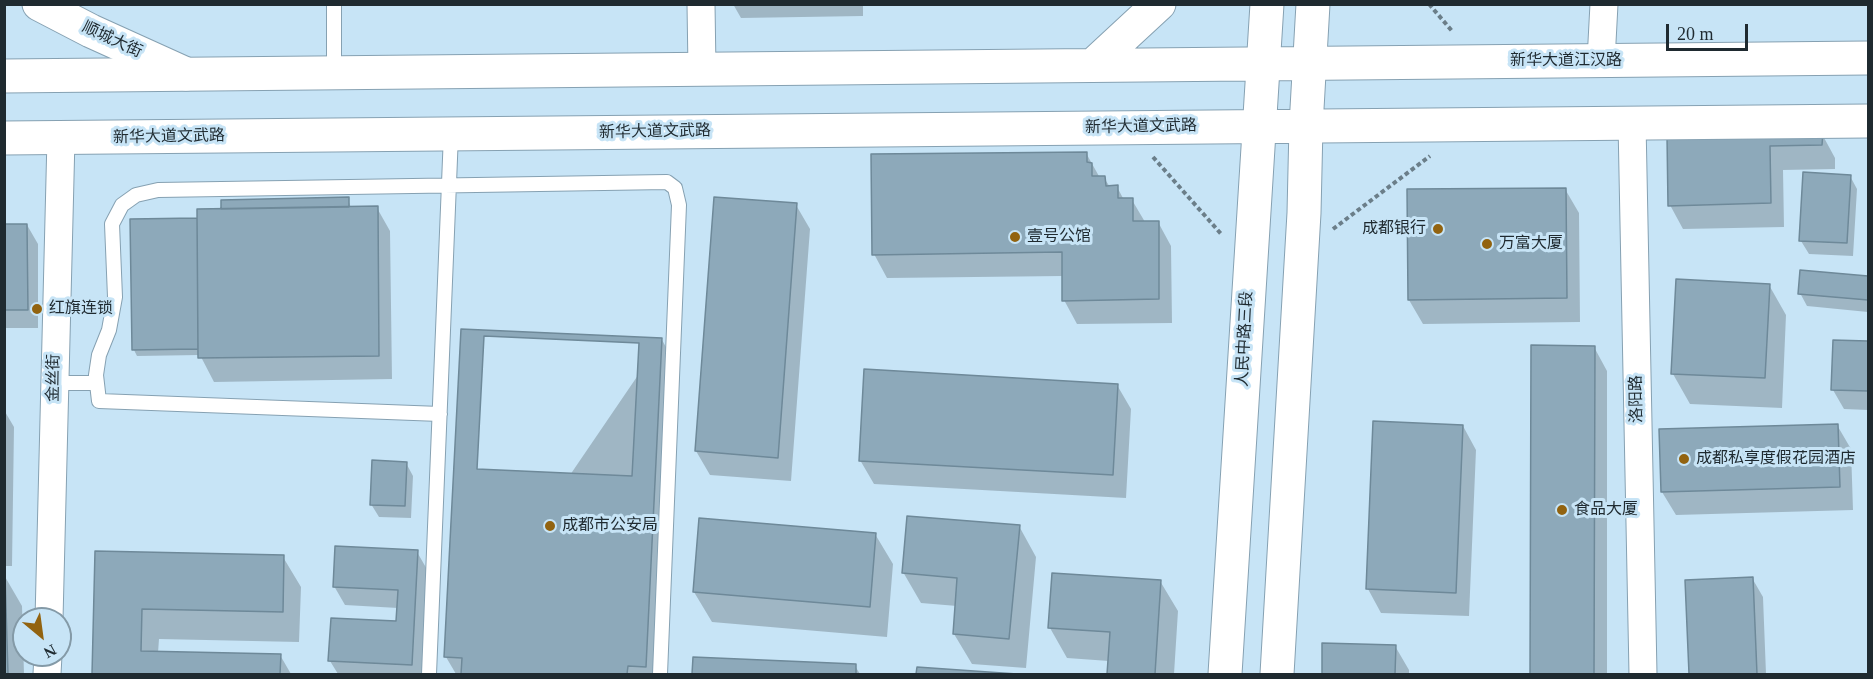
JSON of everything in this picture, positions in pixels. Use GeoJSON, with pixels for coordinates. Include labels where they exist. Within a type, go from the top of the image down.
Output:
{"type":"FeatureCollection","features":[{"type":"Feature","properties":{"kind":"main road","name":"顺城大街"},"geometry":{"type":"LineString","coordinates":[[39,4],[91,31],[186,74]]}},
{"type":"Feature","properties":{"kind":"main road"},"geometry":{"type":"LineString","coordinates":[[1093,65],[1159,4]]}},
{"type":"Feature","properties":{"kind":"main road","name":"人民中路三段"},"geometry":{"type":"LineString","coordinates":[[1225,675],[1267,4]]}},
{"type":"Feature","properties":{"kind":"main road"},"geometry":{"type":"LineString","coordinates":[[1277,675],[1302,253],[1313,4]]}},
{"type":"Feature","properties":{"kind":"main road","name":"新华大道江汉路"},"geometry":{"type":"LineString","coordinates":[[1263,64],[1869,58]]}},
{"type":"Feature","properties":{"kind":"main road"},"geometry":{"type":"LineString","coordinates":[[4,76],[1263,64]]}},
{"type":"Feature","properties":{"kind":"main road"},"geometry":{"type":"LineString","coordinates":[[1306,126],[1869,120]]}},
{"type":"Feature","properties":{"kind":"main road","name":"新华大道文武路"},"geometry":{"type":"LineString","coordinates":[[4,138],[1306,126]]}},
{"type":"Feature","properties":{"kind":"street"},"geometry":{"type":"LineString","coordinates":[[701,4],[702,69]]}},
{"type":"Feature","properties":{"kind":"street"},"geometry":{"type":"LineString","coordinates":[[1601,61],[1604,4]]}},
{"type":"Feature","properties":{"kind":"street","name":"洛阳路"},"geometry":{"type":"LineString","coordinates":[[1632,123],[1643,675]]}},
{"type":"Feature","properties":{"kind":"street","name":"金丝街"},"geometry":{"type":"LineString","coordinates":[[49,607],[61,138]]}},
{"type":"Feature","properties":{"kind":"lane"},"geometry":{"type":"LineString","coordinates":[[334,4],[334,73]]}},
{"type":"Feature","properties":{"kind":"lane"},"geometry":{"type":"LineString","coordinates":[[429,675],[452,134]]}},
{"type":"Feature","properties":{"kind":"lane"},"geometry":{"type":"LineString","coordinates":[[440,414],[99,401],[97,383],[99,355],[109,330],[115,297],[112,224],[122,205],[136,195],[158,190],[668,182],[675,188],[679,205],[660,675]]}},
{"type":"Feature","properties":{"kind":"lane"},"geometry":{"type":"LineString","coordinates":[[54,383],[97,383]]}},
{"type":"Feature","properties":{"kind":"path"},"geometry":{"type":"LineString","coordinates":[[1127,128],[1249,266]]}},
{"type":"Feature","properties":{"kind":"path"},"geometry":{"type":"LineString","coordinates":[[1302,253],[1434,153]]}},
{"type":"Feature","properties":{"kind":"building"},"geometry":{"type":"Polygon","coordinates":[[[1823,132],[1822,145],[1770,146],[1771,203],[1668,206],[1667,136],[1823,132]]]}},
{"type":"Feature","properties":{"kind":"building","name":"壹号公馆"},"geometry":{"type":"Polygon","coordinates":[[[1087,152],[1087,162],[1092,163],[1092,176],[1105,176],[1106,186],[1118,185],[1118,198],[1133,198],[1133,221],[1159,221],[1159,299],[1062,301],[1062,252],[872,255],[871,154],[1087,152]]]}},
{"type":"Feature","properties":{"kind":"building"},"geometry":{"type":"Polygon","coordinates":[[[1803,172],[1851,175],[1847,243],[1799,241],[1803,172]]]}},
{"type":"Feature","properties":{"kind":"building","name":"万富大厦"},"geometry":{"type":"Polygon","coordinates":[[[1566,188],[1567,298],[1408,300],[1407,189],[1566,188]]]}},
{"type":"Feature","properties":{"kind":"building"},"geometry":{"type":"Polygon","coordinates":[[[349,197],[349,207],[221,209],[221,200],[349,197]]]}},
{"type":"Feature","properties":{"kind":"building"},"geometry":{"type":"Polygon","coordinates":[[[714,197],[797,203],[778,458],[695,451],[714,197]]]}},
{"type":"Feature","properties":{"kind":"building"},"geometry":{"type":"Polygon","coordinates":[[[378,206],[379,356],[198,358],[197,209],[378,206]]]}},
{"type":"Feature","properties":{"kind":"building"},"geometry":{"type":"Polygon","coordinates":[[[197,218],[198,349],[132,350],[130,219],[197,218]]]}},
{"type":"Feature","properties":{"kind":"building"},"geometry":{"type":"Polygon","coordinates":[[[4,224],[27,224],[28,310],[4,310],[4,224]]]}},
{"type":"Feature","properties":{"kind":"building"},"geometry":{"type":"Polygon","coordinates":[[[1800,270],[1868,276],[1868,300],[1798,294],[1800,270]]]}},
{"type":"Feature","properties":{"kind":"building"},"geometry":{"type":"Polygon","coordinates":[[[1676,279],[1770,284],[1765,378],[1671,374],[1676,279]]]}},
{"type":"Feature","properties":{"kind":"building"},"geometry":{"type":"Polygon","coordinates":[[[461,329],[662,338],[646,667],[628,666],[627,674],[461,674],[462,658],[444,657],[461,329]]]}},
{"type":"Feature","properties":{"kind":"building"},"geometry":{"type":"Polygon","coordinates":[[[484,336],[639,343],[632,476],[477,469],[484,336]]]}},
{"type":"Feature","properties":{"kind":"building"},"geometry":{"type":"Polygon","coordinates":[[[1833,340],[1868,341],[1868,391],[1831,390],[1833,340]]]}},
{"type":"Feature","properties":{"kind":"building","name":"食品大厦"},"geometry":{"type":"Polygon","coordinates":[[[1531,345],[1595,346],[1594,674],[1530,674],[1531,345]]]}},
{"type":"Feature","properties":{"kind":"building"},"geometry":{"type":"Polygon","coordinates":[[[864,369],[1118,384],[1113,475],[859,461],[864,369]]]}},
{"type":"Feature","properties":{"kind":"building"},"geometry":{"type":"Polygon","coordinates":[[[1373,421],[1463,425],[1456,593],[1366,589],[1373,421]]]}},
{"type":"Feature","properties":{"kind":"building"},"geometry":{"type":"Polygon","coordinates":[[[1838,424],[1840,487],[1661,492],[1659,429],[1838,424]]]}},
{"type":"Feature","properties":{"kind":"building"},"geometry":{"type":"Polygon","coordinates":[[[372,460],[407,462],[405,506],[370,505],[372,460]]]}},
{"type":"Feature","properties":{"kind":"building"},"geometry":{"type":"Polygon","coordinates":[[[907,516],[1020,525],[1009,639],[953,634],[957,578],[902,573],[907,516]]]}},
{"type":"Feature","properties":{"kind":"building"},"geometry":{"type":"Polygon","coordinates":[[[699,518],[876,533],[870,607],[693,592],[699,518]]]}},
{"type":"Feature","properties":{"kind":"building"},"geometry":{"type":"Polygon","coordinates":[[[335,546],[418,550],[412,665],[328,661],[331,618],[396,621],[398,590],[333,587],[335,546]]]}},
{"type":"Feature","properties":{"kind":"building"},"geometry":{"type":"Polygon","coordinates":[[[95,551],[284,555],[283,612],[142,609],[141,651],[281,654],[280,674],[92,674],[95,551]]]}},
{"type":"Feature","properties":{"kind":"building"},"geometry":{"type":"Polygon","coordinates":[[[1052,573],[1161,580],[1155,674],[1107,674],[1110,632],[1048,628],[1052,573]]]}},
{"type":"Feature","properties":{"kind":"building"},"geometry":{"type":"Polygon","coordinates":[[[5,574],[8,674],[4,674],[5,574]]]}},
{"type":"Feature","properties":{"kind":"building"},"geometry":{"type":"Polygon","coordinates":[[[1753,577],[1757,674],[1689,674],[1685,580],[1753,577]]]}},
{"type":"Feature","properties":{"kind":"building"},"geometry":{"type":"Polygon","coordinates":[[[1322,643],[1396,645],[1395,674],[1322,674],[1322,643]]]}},
{"type":"Feature","properties":{"kind":"building"},"geometry":{"type":"Polygon","coordinates":[[[693,657],[856,664],[856,674],[692,674],[693,657]]]}},
{"type":"Feature","properties":{"kind":"building"},"geometry":{"type":"Polygon","coordinates":[[[917,667],[1017,674],[916,674],[917,667]]]}},
{"type":"Feature","properties":{"kind":"place","name":"成都银行"},"geometry":{"type":"Point","coordinates":[1438,229]}},
{"type":"Feature","properties":{"kind":"place","name":"壹号公馆"},"geometry":{"type":"Point","coordinates":[1015,237]}},
{"type":"Feature","properties":{"kind":"place","name":"万富大厦"},"geometry":{"type":"Point","coordinates":[1487,244]}},
{"type":"Feature","properties":{"kind":"place","name":"红旗连锁"},"geometry":{"type":"Point","coordinates":[37,309]}},
{"type":"Feature","properties":{"kind":"place","name":"成都私享度假花园酒店"},"geometry":{"type":"Point","coordinates":[1684,459]}},
{"type":"Feature","properties":{"kind":"place","name":"食品大厦"},"geometry":{"type":"Point","coordinates":[1562,510]}},
{"type":"Feature","properties":{"kind":"place","name":"成都市公安局"},"geometry":{"type":"Point","coordinates":[550,526]}}]}
